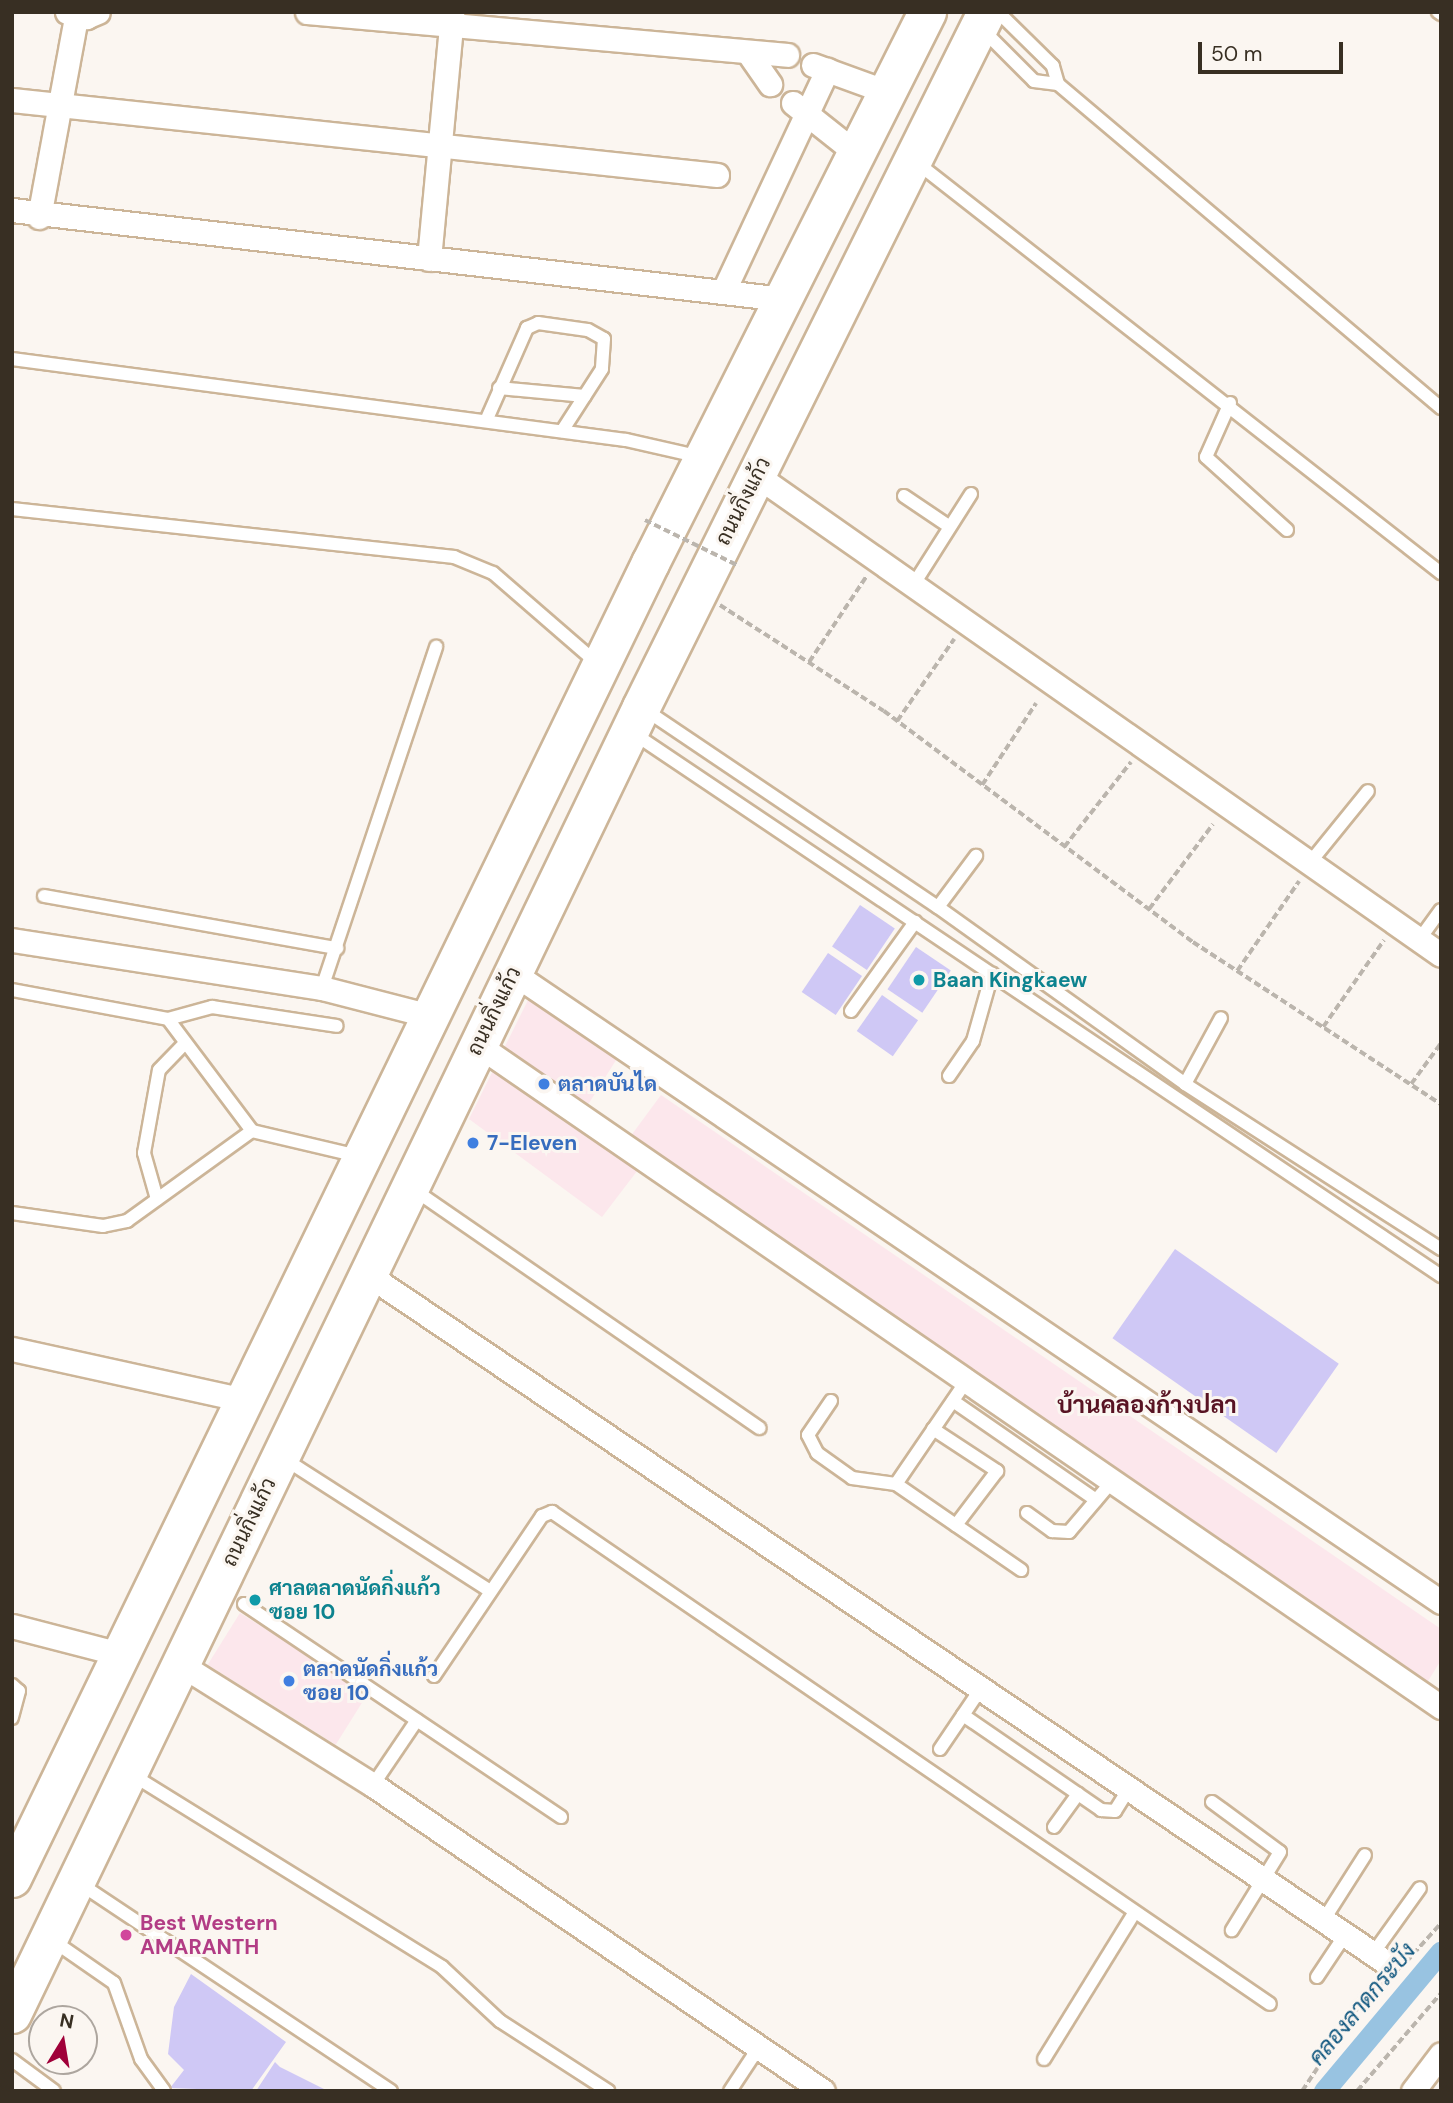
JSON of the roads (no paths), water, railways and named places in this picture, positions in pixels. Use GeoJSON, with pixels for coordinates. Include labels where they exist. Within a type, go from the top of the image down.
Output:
{"type":"FeatureCollection","features":[{"type":"Feature","properties":{"kind":"main road"},"geometry":{"type":"LineString","coordinates":[[12,1878],[600,666],[927,12]]}},
{"type":"Feature","properties":{"kind":"main road","name":"ถนนกิ่งแก้ว"},"geometry":{"type":"LineString","coordinates":[[12,2014],[698,590],[913,159],[987,17]]}},
{"type":"Feature","properties":{"kind":"street"},"geometry":{"type":"LineString","coordinates":[[307,12],[451,20],[748,54],[788,55]]}},
{"type":"Feature","properties":{"kind":"street"},"geometry":{"type":"LineString","coordinates":[[39,216],[80,14]]}},
{"type":"Feature","properties":{"kind":"street"},"geometry":{"type":"LineString","coordinates":[[429,259],[451,20]]}},
{"type":"Feature","properties":{"kind":"street"},"geometry":{"type":"LineString","coordinates":[[748,54],[770,84]]}},
{"type":"Feature","properties":{"kind":"street"},"geometry":{"type":"LineString","coordinates":[[725,288],[799,107],[820,68],[887,92]]}},
{"type":"Feature","properties":{"kind":"street"},"geometry":{"type":"LineString","coordinates":[[12,100],[60,110],[717,175]]}},
{"type":"Feature","properties":{"kind":"street"},"geometry":{"type":"LineString","coordinates":[[799,107],[856,153]]}},
{"type":"Feature","properties":{"kind":"street"},"geometry":{"type":"LineString","coordinates":[[12,211],[429,259],[725,288],[783,299]]}},
{"type":"Feature","properties":{"kind":"street"},"geometry":{"type":"LineString","coordinates":[[756,475],[1303,873],[1441,955]]}},
{"type":"Feature","properties":{"kind":"street"},"geometry":{"type":"LineString","coordinates":[[12,940],[322,988],[430,1016]]}},
{"type":"Feature","properties":{"kind":"street"},"geometry":{"type":"LineString","coordinates":[[513,972],[1441,1602]]}},
{"type":"Feature","properties":{"kind":"street"},"geometry":{"type":"LineString","coordinates":[[478,1045],[725,1219],[969,1377],[1441,1707]]}},
{"type":"Feature","properties":{"kind":"street"},"geometry":{"type":"LineString","coordinates":[[367,1274],[1379,1959]]}},
{"type":"Feature","properties":{"kind":"street"},"geometry":{"type":"LineString","coordinates":[[12,1349],[244,1400]]}},
{"type":"Feature","properties":{"kind":"street"},"geometry":{"type":"LineString","coordinates":[[12,1626],[120,1654]]}},
{"type":"Feature","properties":{"kind":"street"},"geometry":{"type":"LineString","coordinates":[[180,1664],[373,1785],[757,2050],[823,2091]]}},
{"type":"Feature","properties":{"kind":"street"},"geometry":{"type":"LineString","coordinates":[[1413,2091],[1441,2054]]}},
{"type":"Feature","properties":{"kind":"lane"},"geometry":{"type":"LineString","coordinates":[[987,17],[1053,66],[1058,84]]}},
{"type":"Feature","properties":{"kind":"lane"},"geometry":{"type":"LineString","coordinates":[[987,17],[1034,81],[1058,84],[1441,408]]}},
{"type":"Feature","properties":{"kind":"lane"},"geometry":{"type":"LineString","coordinates":[[913,159],[1230,403],[1441,573]]}},
{"type":"Feature","properties":{"kind":"lane"},"geometry":{"type":"LineString","coordinates":[[486,421],[517,340],[538,323],[589,330],[604,339],[602,369],[562,431]]}},
{"type":"Feature","properties":{"kind":"lane"},"geometry":{"type":"LineString","coordinates":[[12,359],[671,446],[703,458]]}},
{"type":"Feature","properties":{"kind":"lane"},"geometry":{"type":"LineString","coordinates":[[499,388],[585,396]]}},
{"type":"Feature","properties":{"kind":"lane"},"geometry":{"type":"LineString","coordinates":[[1230,403],[1206,457],[1287,530]]}},
{"type":"Feature","properties":{"kind":"lane"},"geometry":{"type":"LineString","coordinates":[[912,588],[971,494]]}},
{"type":"Feature","properties":{"kind":"lane"},"geometry":{"type":"LineString","coordinates":[[904,496],[950,527]]}},
{"type":"Feature","properties":{"kind":"lane"},"geometry":{"type":"LineString","coordinates":[[12,509],[454,557],[493,573],[600,666]]}},
{"type":"Feature","properties":{"kind":"lane"},"geometry":{"type":"LineString","coordinates":[[322,988],[436,647]]}},
{"type":"Feature","properties":{"kind":"lane"},"geometry":{"type":"LineString","coordinates":[[636,719],[938,907],[1185,1084],[1441,1248]]}},
{"type":"Feature","properties":{"kind":"lane"},"geometry":{"type":"LineString","coordinates":[[636,719],[915,922],[1441,1276]]}},
{"type":"Feature","properties":{"kind":"lane"},"geometry":{"type":"LineString","coordinates":[[1303,873],[1368,791]]}},
{"type":"Feature","properties":{"kind":"lane"},"geometry":{"type":"LineString","coordinates":[[938,907],[976,856]]}},
{"type":"Feature","properties":{"kind":"lane"},"geometry":{"type":"LineString","coordinates":[[44,896],[337,947]]}},
{"type":"Feature","properties":{"kind":"lane"},"geometry":{"type":"LineString","coordinates":[[1419,940],[1441,910]]}},
{"type":"Feature","properties":{"kind":"lane"},"geometry":{"type":"LineString","coordinates":[[851,1011],[915,922]]}},
{"type":"Feature","properties":{"kind":"lane"},"geometry":{"type":"LineString","coordinates":[[949,1076],[973,1041],[992,974]]}},
{"type":"Feature","properties":{"kind":"lane"},"geometry":{"type":"LineString","coordinates":[[12,990],[168,1019],[212,1007],[337,1026]]}},
{"type":"Feature","properties":{"kind":"lane"},"geometry":{"type":"LineString","coordinates":[[1185,1084],[1221,1018]]}},
{"type":"Feature","properties":{"kind":"lane"},"geometry":{"type":"LineString","coordinates":[[168,1019],[184,1044],[252,1131],[362,1157]]}},
{"type":"Feature","properties":{"kind":"lane"},"geometry":{"type":"LineString","coordinates":[[157,1199],[144,1153],[159,1070],[184,1044]]}},
{"type":"Feature","properties":{"kind":"lane"},"geometry":{"type":"LineString","coordinates":[[12,1213],[103,1226],[127,1221],[252,1131]]}},
{"type":"Feature","properties":{"kind":"lane"},"geometry":{"type":"LineString","coordinates":[[410,1187],[760,1429]]}},
{"type":"Feature","properties":{"kind":"lane"},"geometry":{"type":"LineString","coordinates":[[896,1484],[969,1377]]}},
{"type":"Feature","properties":{"kind":"lane"},"geometry":{"type":"LineString","coordinates":[[831,1401],[808,1434],[817,1452],[852,1478],[896,1484],[1021,1570]]}},
{"type":"Feature","properties":{"kind":"lane"},"geometry":{"type":"LineString","coordinates":[[953,1401],[1096,1500]]}},
{"type":"Feature","properties":{"kind":"lane"},"geometry":{"type":"LineString","coordinates":[[933,1429],[997,1471],[956,1525]]}},
{"type":"Feature","properties":{"kind":"lane"},"geometry":{"type":"LineString","coordinates":[[280,1456],[490,1591]]}},
{"type":"Feature","properties":{"kind":"lane"},"geometry":{"type":"LineString","coordinates":[[1027,1513],[1060,1535],[1115,1478]]}},
{"type":"Feature","properties":{"kind":"lane"},"geometry":{"type":"LineString","coordinates":[[434,1676],[542,1516],[558,1515],[1133,1914],[1270,2004]]}},
{"type":"Feature","properties":{"kind":"lane"},"geometry":{"type":"LineString","coordinates":[[244,1604],[561,1817]]}},
{"type":"Feature","properties":{"kind":"lane"},"geometry":{"type":"LineString","coordinates":[[12,1685],[19,1691],[12,1718]]}},
{"type":"Feature","properties":{"kind":"lane"},"geometry":{"type":"LineString","coordinates":[[940,1749],[979,1690]]}},
{"type":"Feature","properties":{"kind":"lane"},"geometry":{"type":"LineString","coordinates":[[962,1715],[1108,1812],[1128,1790]]}},
{"type":"Feature","properties":{"kind":"lane"},"geometry":{"type":"LineString","coordinates":[[373,1785],[417,1720]]}},
{"type":"Feature","properties":{"kind":"lane"},"geometry":{"type":"LineString","coordinates":[[128,1772],[442,1967],[500,2021],[608,2091]]}},
{"type":"Feature","properties":{"kind":"lane"},"geometry":{"type":"LineString","coordinates":[[1054,1827],[1078,1794]]}},
{"type":"Feature","properties":{"kind":"lane"},"geometry":{"type":"LineString","coordinates":[[1212,1802],[1277,1845],[1279,1859],[1232,1930]]}},
{"type":"Feature","properties":{"kind":"lane"},"geometry":{"type":"LineString","coordinates":[[1323,1921],[1365,1855]]}},
{"type":"Feature","properties":{"kind":"lane"},"geometry":{"type":"LineString","coordinates":[[76,1880],[391,2091]]}},
{"type":"Feature","properties":{"kind":"lane"},"geometry":{"type":"LineString","coordinates":[[1379,1959],[1420,1888]]}},
{"type":"Feature","properties":{"kind":"lane"},"geometry":{"type":"LineString","coordinates":[[1044,2059],[1133,1914]]}},
{"type":"Feature","properties":{"kind":"lane"},"geometry":{"type":"LineString","coordinates":[[1317,1977],[1345,1936]]}},
{"type":"Feature","properties":{"kind":"lane"},"geometry":{"type":"LineString","coordinates":[[48,1938],[114,1983],[141,2059],[164,2091]]}},
{"type":"Feature","properties":{"kind":"lane"},"geometry":{"type":"LineString","coordinates":[[730,2091],[757,2050]]}},
{"type":"Feature","properties":{"kind":"lane"},"geometry":{"type":"LineString","coordinates":[[12,2060],[54,2091]]}},
{"type":"Feature","properties":{"kind":"waterway","name":"คลองลาดกระบัง"},"geometry":{"type":"LineString","coordinates":[[1324,2091],[1441,1951]]}},
{"type":"Feature","properties":{"kind":"place","name":"Baan Kingkaew"},"geometry":{"type":"Point","coordinates":[919,980]}},
{"type":"Feature","properties":{"kind":"place","name":"ตลาดบันได"},"geometry":{"type":"Point","coordinates":[544,1084]}},
{"type":"Feature","properties":{"kind":"place","name":"7-Eleven"},"geometry":{"type":"Point","coordinates":[473,1143]}},
{"type":"Feature","properties":{"kind":"place","name":"ศาลตลาดนัดกิ่งแก้ว ซอย 10"},"geometry":{"type":"Point","coordinates":[255,1600]}},
{"type":"Feature","properties":{"kind":"place","name":"ตลาดนัดกิ่งแก้ว ซอย 10"},"geometry":{"type":"Point","coordinates":[289,1681]}},
{"type":"Feature","properties":{"kind":"place","name":"Best Western AMARANTH"},"geometry":{"type":"Point","coordinates":[126,1935]}},
{"type":"Feature","properties":{"kind":"district","name":"บ้านคลองก้างปลา"},"geometry":{"type":"Point","coordinates":[1147,1405]}}]}
